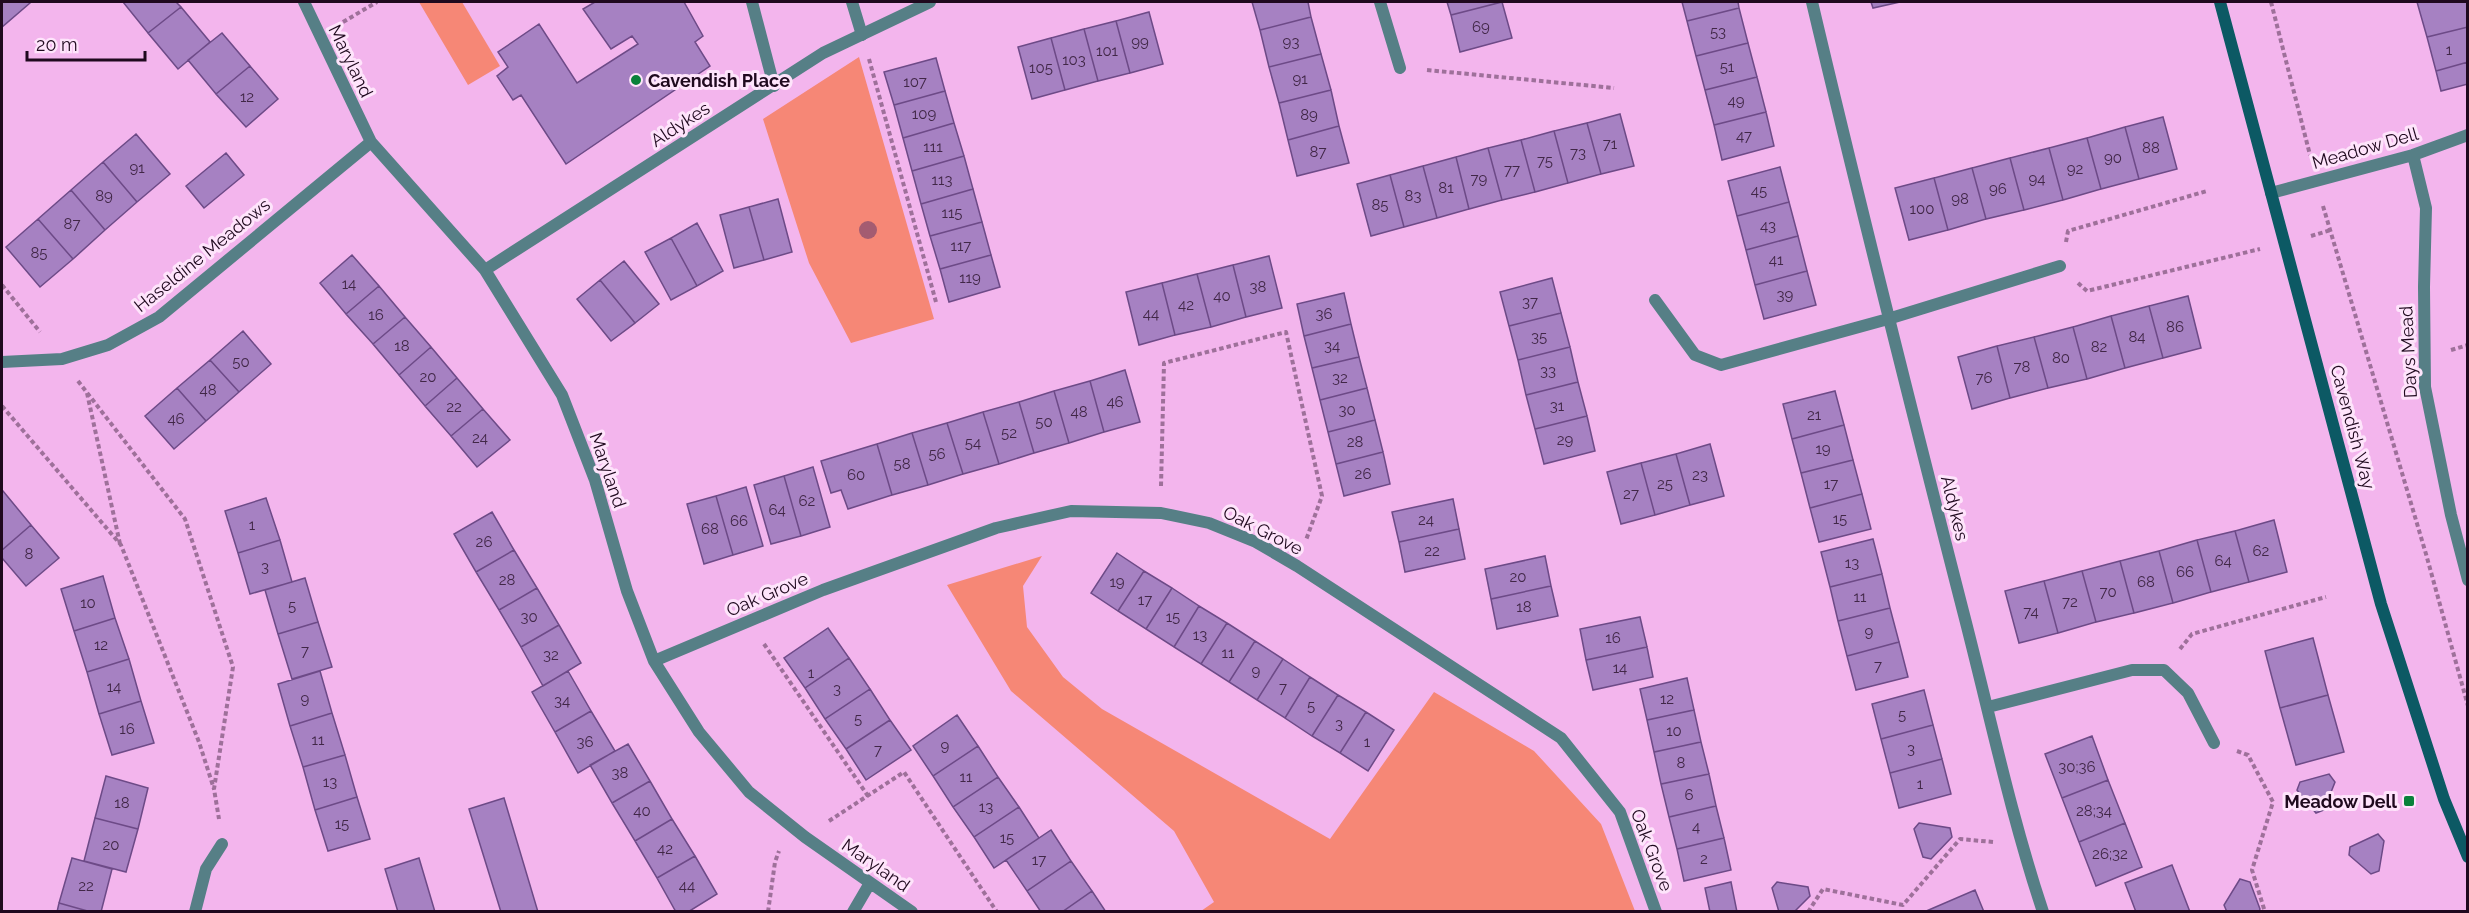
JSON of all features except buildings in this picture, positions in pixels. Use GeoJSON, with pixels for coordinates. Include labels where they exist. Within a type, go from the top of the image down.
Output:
{"type":"FeatureCollection","features":[{"type":"Feature","properties":{"kind":"main road","name":"Cavendish Way"},"geometry":{"type":"LineString","coordinates":[[2220,2],[2381,604],[2444,799],[2468,857]]}},
{"type":"Feature","properties":{"kind":"street","name":"Maryland"},"geometry":{"type":"LineString","coordinates":[[304,2],[371,142],[485,270],[562,395],[595,480],[627,591],[654,661],[699,732],[749,792],[790,826],[912,912]]}},
{"type":"Feature","properties":{"kind":"street"},"geometry":{"type":"LineString","coordinates":[[752,2],[774,86]]}},
{"type":"Feature","properties":{"kind":"street"},"geometry":{"type":"LineString","coordinates":[[852,2],[862,35]]}},
{"type":"Feature","properties":{"kind":"street","name":"Aldykes"},"geometry":{"type":"LineString","coordinates":[[485,270],[823,53],[930,2]]}},
{"type":"Feature","properties":{"kind":"street"},"geometry":{"type":"LineString","coordinates":[[1380,2],[1400,68]]}},
{"type":"Feature","properties":{"kind":"street","name":"Aldykes"},"geometry":{"type":"LineString","coordinates":[[1812,2],[1888,319],[1988,707],[2021,845],[2043,912]]}},
{"type":"Feature","properties":{"kind":"street","name":"Meadow Dell"},"geometry":{"type":"LineString","coordinates":[[2271,194],[2413,155],[2468,135]]}},
{"type":"Feature","properties":{"kind":"street","name":"Haseldine Meadows"},"geometry":{"type":"LineString","coordinates":[[2,362],[62,359],[108,345],[159,317],[371,142]]}},
{"type":"Feature","properties":{"kind":"street","name":"Days Mead"},"geometry":{"type":"LineString","coordinates":[[2413,155],[2426,208],[2425,387],[2451,514],[2468,580]]}},
{"type":"Feature","properties":{"kind":"street"},"geometry":{"type":"LineString","coordinates":[[1654,300],[1695,355],[1722,365],[1888,319],[2060,266]]}},
{"type":"Feature","properties":{"kind":"street","name":"Oak Grove"},"geometry":{"type":"LineString","coordinates":[[654,661],[823,590],[996,528],[1071,511],[1161,513],[1209,523],[1256,542],[1296,566],[1562,738],[1620,812],[1656,912]]}},
{"type":"Feature","properties":{"kind":"street"},"geometry":{"type":"LineString","coordinates":[[1988,707],[2132,670],[2164,670],[2188,693],[2214,743]]}},
{"type":"Feature","properties":{"kind":"street"},"geometry":{"type":"LineString","coordinates":[[195,912],[206,869],[222,844]]}},
{"type":"Feature","properties":{"kind":"street"},"geometry":{"type":"LineString","coordinates":[[853,912],[870,883]]}},
{"type":"Feature","properties":{"kind":"path"},"geometry":{"type":"LineString","coordinates":[[319,36],[377,2]]}},
{"type":"Feature","properties":{"kind":"path"},"geometry":{"type":"LineString","coordinates":[[2271,2],[2316,181],[2468,706]]}},
{"type":"Feature","properties":{"kind":"path"},"geometry":{"type":"LineString","coordinates":[[862,35],[936,302]]}},
{"type":"Feature","properties":{"kind":"path"},"geometry":{"type":"LineString","coordinates":[[1400,68],[1614,88]]}},
{"type":"Feature","properties":{"kind":"path"},"geometry":{"type":"LineString","coordinates":[[2207,192],[2068,231],[2060,266],[2086,291],[2285,244],[2331,230]]}},
{"type":"Feature","properties":{"kind":"path"},"geometry":{"type":"LineString","coordinates":[[2,285],[185,519],[233,667],[214,789]]}},
{"type":"Feature","properties":{"kind":"path"},"geometry":{"type":"LineString","coordinates":[[1161,513],[1164,363],[1286,332],[1322,496],[1296,566]]}},
{"type":"Feature","properties":{"kind":"path"},"geometry":{"type":"LineString","coordinates":[[87,392],[121,545],[199,742],[214,789],[222,844]]}},
{"type":"Feature","properties":{"kind":"path"},"geometry":{"type":"LineString","coordinates":[[2,405],[121,545]]}},
{"type":"Feature","properties":{"kind":"path"},"geometry":{"type":"LineString","coordinates":[[2164,670],[2192,634],[2326,597]]}},
{"type":"Feature","properties":{"kind":"path"},"geometry":{"type":"LineString","coordinates":[[748,621],[868,796]]}},
{"type":"Feature","properties":{"kind":"path"},"geometry":{"type":"LineString","coordinates":[[2214,743],[2248,755],[2273,802],[2252,870],[2265,912]]}},
{"type":"Feature","properties":{"kind":"path"},"geometry":{"type":"LineString","coordinates":[[805,837],[904,772],[997,912]]}},
{"type":"Feature","properties":{"kind":"path"},"geometry":{"type":"LineString","coordinates":[[768,912],[775,861],[790,826]]}},
{"type":"Feature","properties":{"kind":"path"},"geometry":{"type":"LineString","coordinates":[[1808,912],[1823,889],[1903,905],[1960,839],[2021,845]]}},
{"type":"Feature","properties":{"kind":"shaded area"},"geometry":{"type":"Polygon","coordinates":[[[419,2],[462,2],[500,66],[468,85],[419,2]]]}},
{"type":"Feature","properties":{"kind":"shaded area"},"geometry":{"type":"Polygon","coordinates":[[[859,57],[934,319],[851,343],[809,263],[763,119],[859,57]]]}},
{"type":"Feature","properties":{"kind":"shaded area"},"geometry":{"type":"Polygon","coordinates":[[[1042,556],[1023,586],[1027,627],[1063,677],[1102,709],[1330,839],[1434,692],[1534,751],[1601,824],[1635,911],[1201,911],[1214,902],[1174,831],[1011,691],[947,585],[1042,556]]]}},
{"type":"Feature","properties":{"kind":"place","name":"Cavendish Place"},"geometry":{"type":"Point","coordinates":[636,80]}},
{"type":"Feature","properties":{"kind":"place","name":"Meadow Dell"},"geometry":{"type":"Point","coordinates":[2409,801]}}]}
